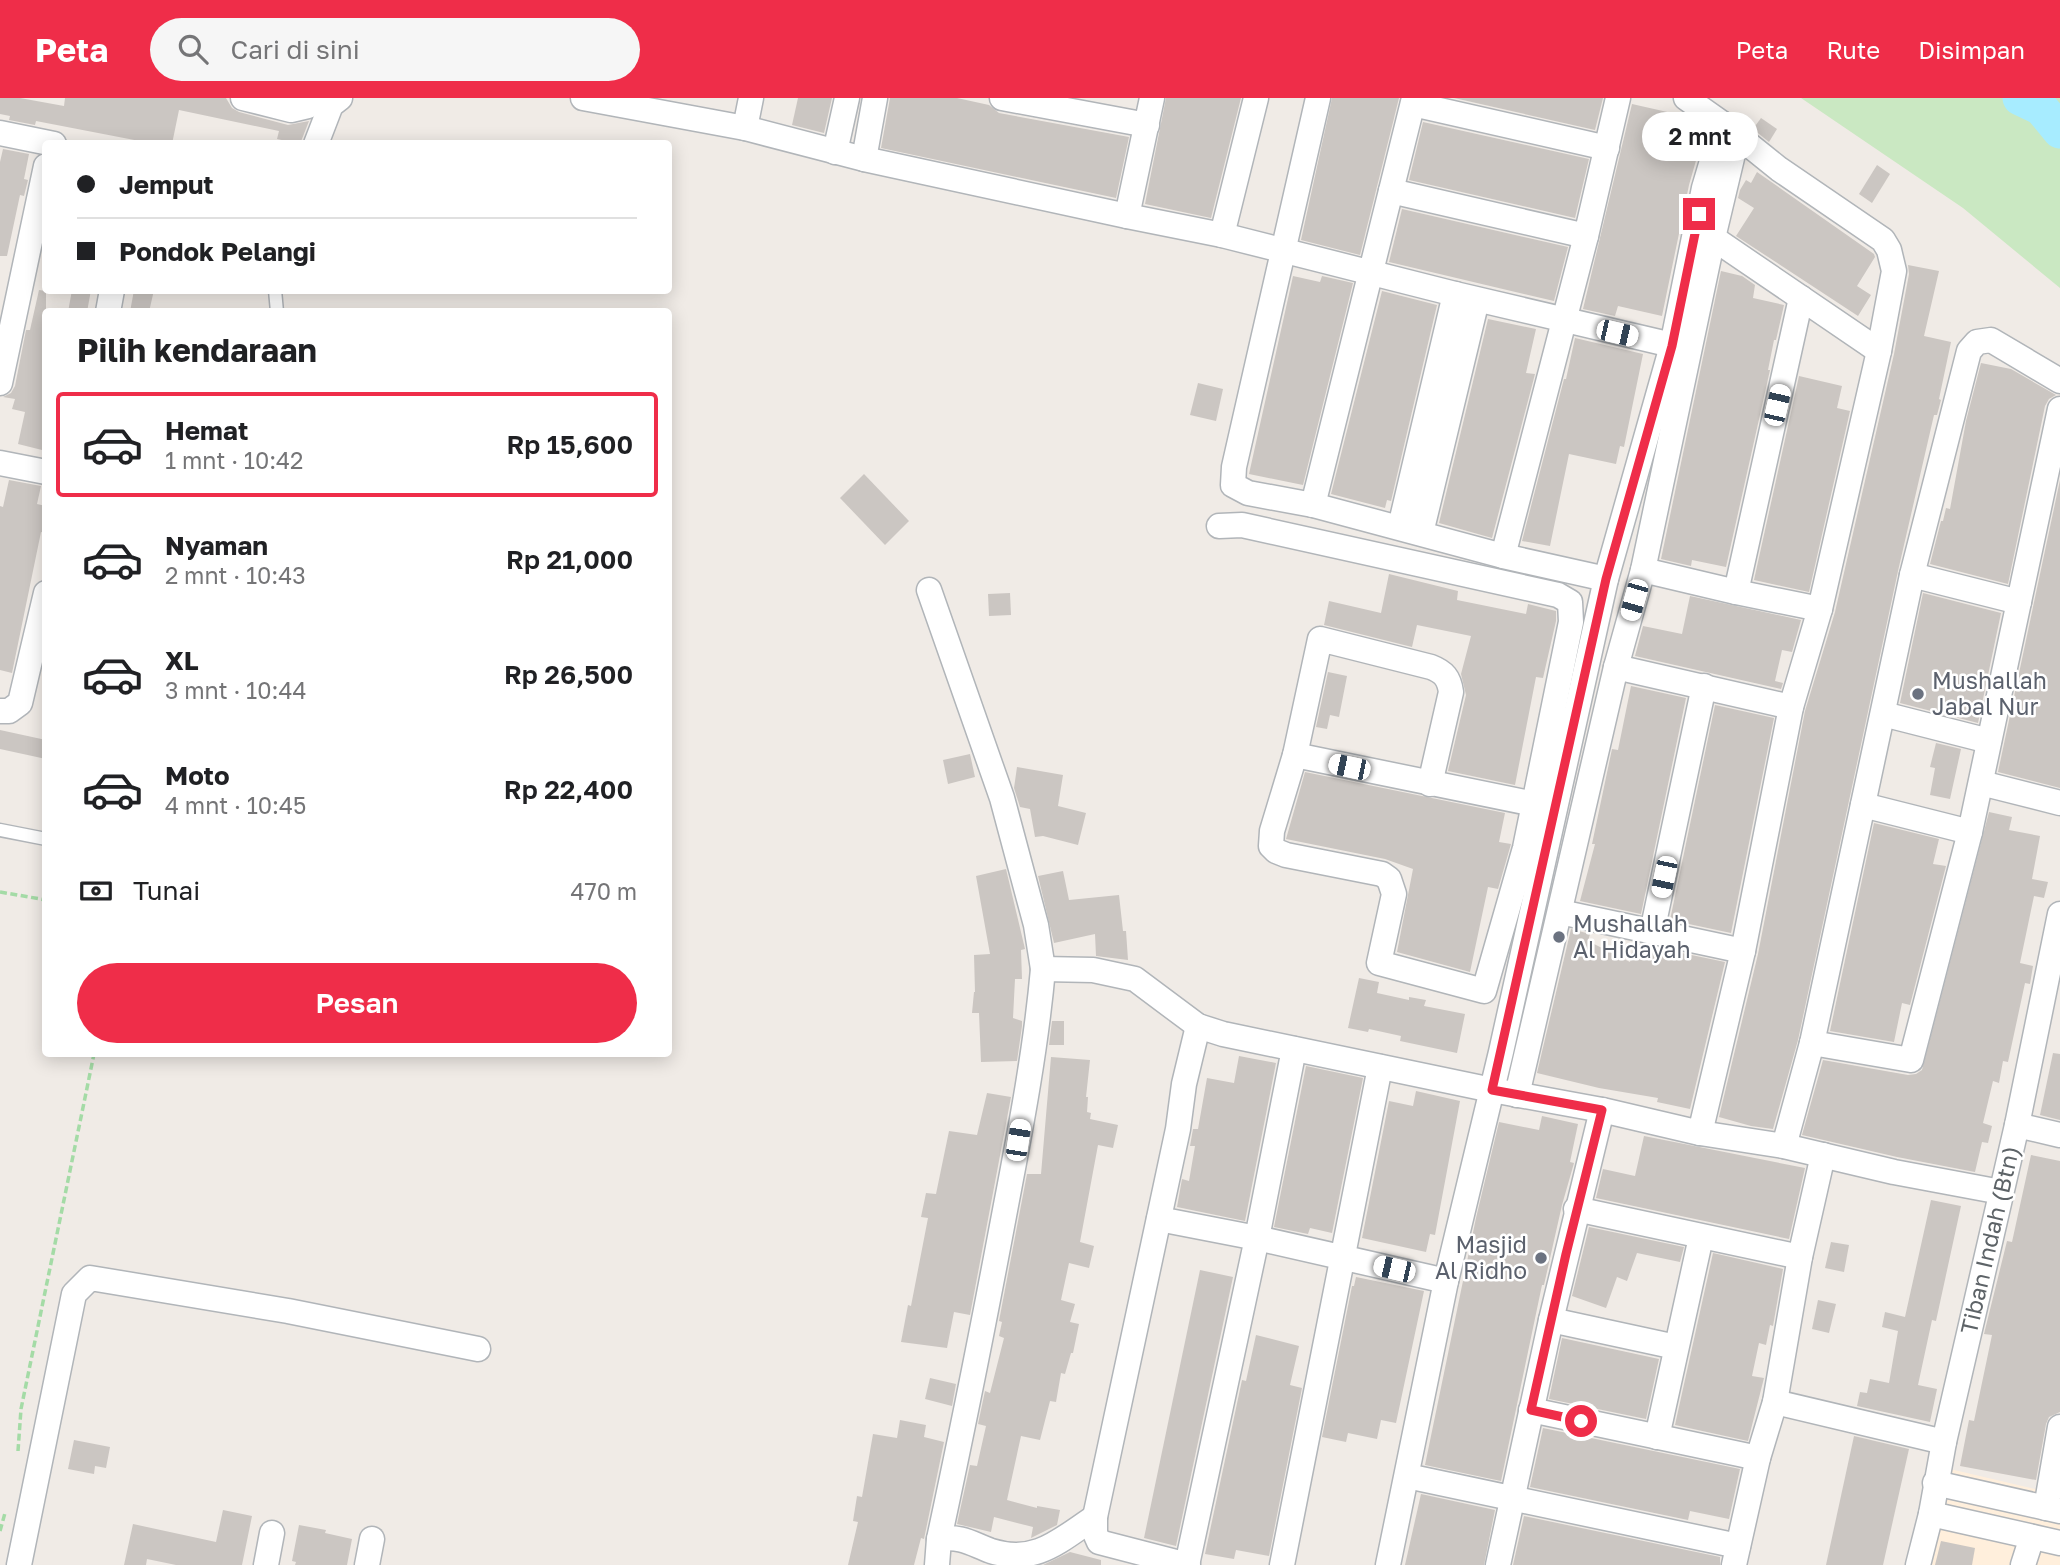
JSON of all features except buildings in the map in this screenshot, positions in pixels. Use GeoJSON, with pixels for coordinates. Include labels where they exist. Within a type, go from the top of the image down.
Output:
{"type":"FeatureCollection","features":[{"type":"Feature","properties":{"kind":"street"},"geometry":{"type":"LineString","coordinates":[[243,98],[291,110],[327,100]]}},
{"type":"Feature","properties":{"kind":"street"},"geometry":{"type":"LineString","coordinates":[[583,98],[745,128],[864,159],[1222,234],[1466,297],[1681,347]]}},
{"type":"Feature","properties":{"kind":"street"},"geometry":{"type":"LineString","coordinates":[[745,128],[751,98]]}},
{"type":"Feature","properties":{"kind":"street"},"geometry":{"type":"LineString","coordinates":[[835,152],[847,98]]}},
{"type":"Feature","properties":{"kind":"street"},"geometry":{"type":"LineString","coordinates":[[864,159],[875,98]]}},
{"type":"Feature","properties":{"kind":"street"},"geometry":{"type":"LineString","coordinates":[[1002,98],[1147,125]]}},
{"type":"Feature","properties":{"kind":"street"},"geometry":{"type":"LineString","coordinates":[[1127,216],[1152,98]]}},
{"type":"Feature","properties":{"kind":"street"},"geometry":{"type":"LineString","coordinates":[[1222,234],[1256,98]]}},
{"type":"Feature","properties":{"kind":"street"},"geometry":{"type":"LineString","coordinates":[[1318,98],[1232,476],[1233,485],[1248,493],[1313,505],[1503,556],[1608,576],[1642,574],[1819,609]]}},
{"type":"Feature","properties":{"kind":"street"},"geometry":{"type":"LineString","coordinates":[[1503,556],[1586,236],[1618,98]]}},
{"type":"Feature","properties":{"kind":"street"},"geometry":{"type":"LineString","coordinates":[[1686,98],[1779,169],[1883,240],[1889,250],[1894,271],[1879,351],[1819,609],[1791,707],[1743,951],[1700,1133]]}},
{"type":"Feature","properties":{"kind":"street"},"geometry":{"type":"LineString","coordinates":[[317,140],[327,100]]}},
{"type":"Feature","properties":{"kind":"street"},"geometry":{"type":"LineString","coordinates":[[1313,505],[1413,101],[1607,148]]}},
{"type":"Feature","properties":{"kind":"street"},"geometry":{"type":"LineString","coordinates":[[1388,1565],[1446,1281],[1492,1090],[1535,850],[1608,576],[1713,238],[1730,130]]}},
{"type":"Feature","properties":{"kind":"street"},"geometry":{"type":"LineString","coordinates":[[1517,1095],[1616,667],[1642,574],[1681,347],[1704,188],[1730,130]]}},
{"type":"Feature","properties":{"kind":"street"},"geometry":{"type":"LineString","coordinates":[[0,133],[42,141]]}},
{"type":"Feature","properties":{"kind":"street"},"geometry":{"type":"LineString","coordinates":[[0,383],[42,185]]}},
{"type":"Feature","properties":{"kind":"street"},"geometry":{"type":"LineString","coordinates":[[1391,191],[1586,236]]}},
{"type":"Feature","properties":{"kind":"street"},"geometry":{"type":"LineString","coordinates":[[1713,238],[1879,351]]}},
{"type":"Feature","properties":{"kind":"street"},"geometry":{"type":"LineString","coordinates":[[1410,530],[1466,297]]}},
{"type":"Feature","properties":{"kind":"street"},"geometry":{"type":"LineString","coordinates":[[1736,592],[1801,298]]}},
{"type":"Feature","properties":{"kind":"street"},"geometry":{"type":"LineString","coordinates":[[1784,1146],[1812,1043],[1912,575],[1972,346],[1982,339],[1991,340],[2060,382]]}},
{"type":"Feature","properties":{"kind":"street"},"geometry":{"type":"LineString","coordinates":[[1812,1043],[1911,1060],[1970,832],[2060,409]]}},
{"type":"Feature","properties":{"kind":"street"},"geometry":{"type":"LineString","coordinates":[[0,463],[42,471]]}},
{"type":"Feature","properties":{"kind":"street"},"geometry":{"type":"LineString","coordinates":[[1219,526],[1242,525],[1566,598],[1570,602],[1571,622],[1534,804],[1535,850],[1483,992],[1379,963],[1394,894],[1388,878],[1382,874],[1286,855],[1276,851],[1271,845],[1272,831],[1295,755],[1320,639],[1431,667],[1446,675],[1451,692],[1430,784]]}},
{"type":"Feature","properties":{"kind":"street"},"geometry":{"type":"LineString","coordinates":[[1912,575],[2019,602]]}},
{"type":"Feature","properties":{"kind":"street"},"geometry":{"type":"LineString","coordinates":[[929,590],[1002,798],[1036,925],[1043,968],[1040,1006],[1016,1154],[973,1384],[939,1539],[937,1565]]}},
{"type":"Feature","properties":{"kind":"street"},"geometry":{"type":"LineString","coordinates":[[0,711],[9,711],[20,703],[42,610]]}},
{"type":"Feature","properties":{"kind":"street"},"geometry":{"type":"LineString","coordinates":[[1616,667],[1791,707]]}},
{"type":"Feature","properties":{"kind":"street"},"geometry":{"type":"LineString","coordinates":[[1652,932],[1704,686]]}},
{"type":"Feature","properties":{"kind":"street"},"geometry":{"type":"LineString","coordinates":[[1883,715],[1989,741]]}},
{"type":"Feature","properties":{"kind":"street"},"geometry":{"type":"LineString","coordinates":[[1295,755],[1534,804]]}},
{"type":"Feature","properties":{"kind":"street"},"geometry":{"type":"LineString","coordinates":[[1981,783],[2060,803]]}},
{"type":"Feature","properties":{"kind":"street"},"geometry":{"type":"LineString","coordinates":[[1864,805],[1970,832]]}},
{"type":"Feature","properties":{"kind":"street"},"geometry":{"type":"LineString","coordinates":[[1560,912],[1743,951]]}},
{"type":"Feature","properties":{"kind":"street","name":"Tiban Indah (Btn)"},"geometry":{"type":"LineString","coordinates":[[1919,1565],[1944,1442],[2017,1125],[2060,914]]}},
{"type":"Feature","properties":{"kind":"street"},"geometry":{"type":"LineString","coordinates":[[1043,968],[1093,970],[1135,979],[1198,1026],[1223,1034],[2001,1192]]}},
{"type":"Feature","properties":{"kind":"street"},"geometry":{"type":"LineString","coordinates":[[1198,1026],[1095,1517],[1095,1533],[1099,1542],[1188,1565],[1294,1049]]}},
{"type":"Feature","properties":{"kind":"street"},"geometry":{"type":"LineString","coordinates":[[1282,1565],[1380,1067]]}},
{"type":"Feature","properties":{"kind":"street"},"geometry":{"type":"LineString","coordinates":[[1498,1565],[1550,1320],[1602,1110]]}},
{"type":"Feature","properties":{"kind":"street"},"geometry":{"type":"LineString","coordinates":[[2017,1125],[2060,1135]]}},
{"type":"Feature","properties":{"kind":"street"},"geometry":{"type":"LineString","coordinates":[[1406,1476],[1511,1498],[1736,1556],[1758,1458],[1775,1402],[1800,1257],[1823,1155]]}},
{"type":"Feature","properties":{"kind":"street"},"geometry":{"type":"LineString","coordinates":[[1577,1209],[1800,1257]]}},
{"type":"Feature","properties":{"kind":"street"},"geometry":{"type":"LineString","coordinates":[[1159,1219],[1257,1238],[1446,1281]]}},
{"type":"Feature","properties":{"kind":"street"},"geometry":{"type":"LineString","coordinates":[[1657,1437],[1701,1237]]}},
{"type":"Feature","properties":{"kind":"street"},"geometry":{"type":"LineString","coordinates":[[19,1565],[74,1294],[90,1278],[288,1311],[478,1349]]}},
{"type":"Feature","properties":{"kind":"street"},"geometry":{"type":"LineString","coordinates":[[1550,1320],[1676,1347]]}},
{"type":"Feature","properties":{"kind":"street"},"geometry":{"type":"LineString","coordinates":[[1775,1402],[1944,1442]]}},
{"type":"Feature","properties":{"kind":"street"},"geometry":{"type":"LineString","coordinates":[[1531,1410],[1758,1458]]}},
{"type":"Feature","properties":{"kind":"street"},"geometry":{"type":"LineString","coordinates":[[1935,1483],[2053,1510],[2060,1427]]}},
{"type":"Feature","properties":{"kind":"street"},"geometry":{"type":"LineString","coordinates":[[1931,1514],[2060,1543]]}},
{"type":"Feature","properties":{"kind":"street"},"geometry":{"type":"LineString","coordinates":[[939,1539],[956,1537],[992,1551],[1028,1557],[1039,1554],[1095,1517]]}},
{"type":"Feature","properties":{"kind":"street"},"geometry":{"type":"LineString","coordinates":[[266,1565],[272,1533]]}},
{"type":"Feature","properties":{"kind":"street"},"geometry":{"type":"LineString","coordinates":[[2023,1565],[2032,1537]]}},
{"type":"Feature","properties":{"kind":"street"},"geometry":{"type":"LineString","coordinates":[[367,1565],[373,1539]]}},
{"type":"Feature","properties":{"kind":"lane"},"geometry":{"type":"LineString","coordinates":[[0,830],[42,838]]}},
{"type":"Feature","properties":{"kind":"path"},"geometry":{"type":"LineString","coordinates":[[0,892],[42,899]]}},
{"type":"Feature","properties":{"kind":"path"},"geometry":{"type":"LineString","coordinates":[[18,1453],[21,1409],[93,1057]]}},
{"type":"Feature","properties":{"kind":"path"},"geometry":{"type":"LineString","coordinates":[[0,1531],[7,1506]]}},
{"type":"Feature","properties":{"kind":"shaded area"},"geometry":{"type":"Polygon","coordinates":[[[2060,1420],[2060,1565],[1929,1565],[1950,1469],[2044,1491],[2060,1420]]]}},
{"type":"Feature","properties":{"kind":"green space"},"geometry":{"type":"Polygon","coordinates":[[[1801,98],[2060,98],[2060,288],[1963,208],[1801,98]]]}},
{"type":"Feature","properties":{"kind":"waterway"},"geometry":{"type":"LineString","coordinates":[[2020,98],[2041,108],[2060,131]]}},
{"type":"Feature","properties":{"kind":"place","name":"Mushallah Jabal Nur"},"geometry":{"type":"Point","coordinates":[1918,694]}},
{"type":"Feature","properties":{"kind":"place","name":"Mushallah Al Hidayah"},"geometry":{"type":"Point","coordinates":[1559,937]}},
{"type":"Feature","properties":{"kind":"place","name":"Masjid Al Ridho"},"geometry":{"type":"Point","coordinates":[1541,1258]}},
{"type":"Feature","properties":{"kind":"route"},"geometry":{"type":"LineString","coordinates":[[1581,1421],[1531,1410],[1550,1320],[1602,1110],[1492,1090],[1606,579],[1672,346],[1699,214]]}}]}
